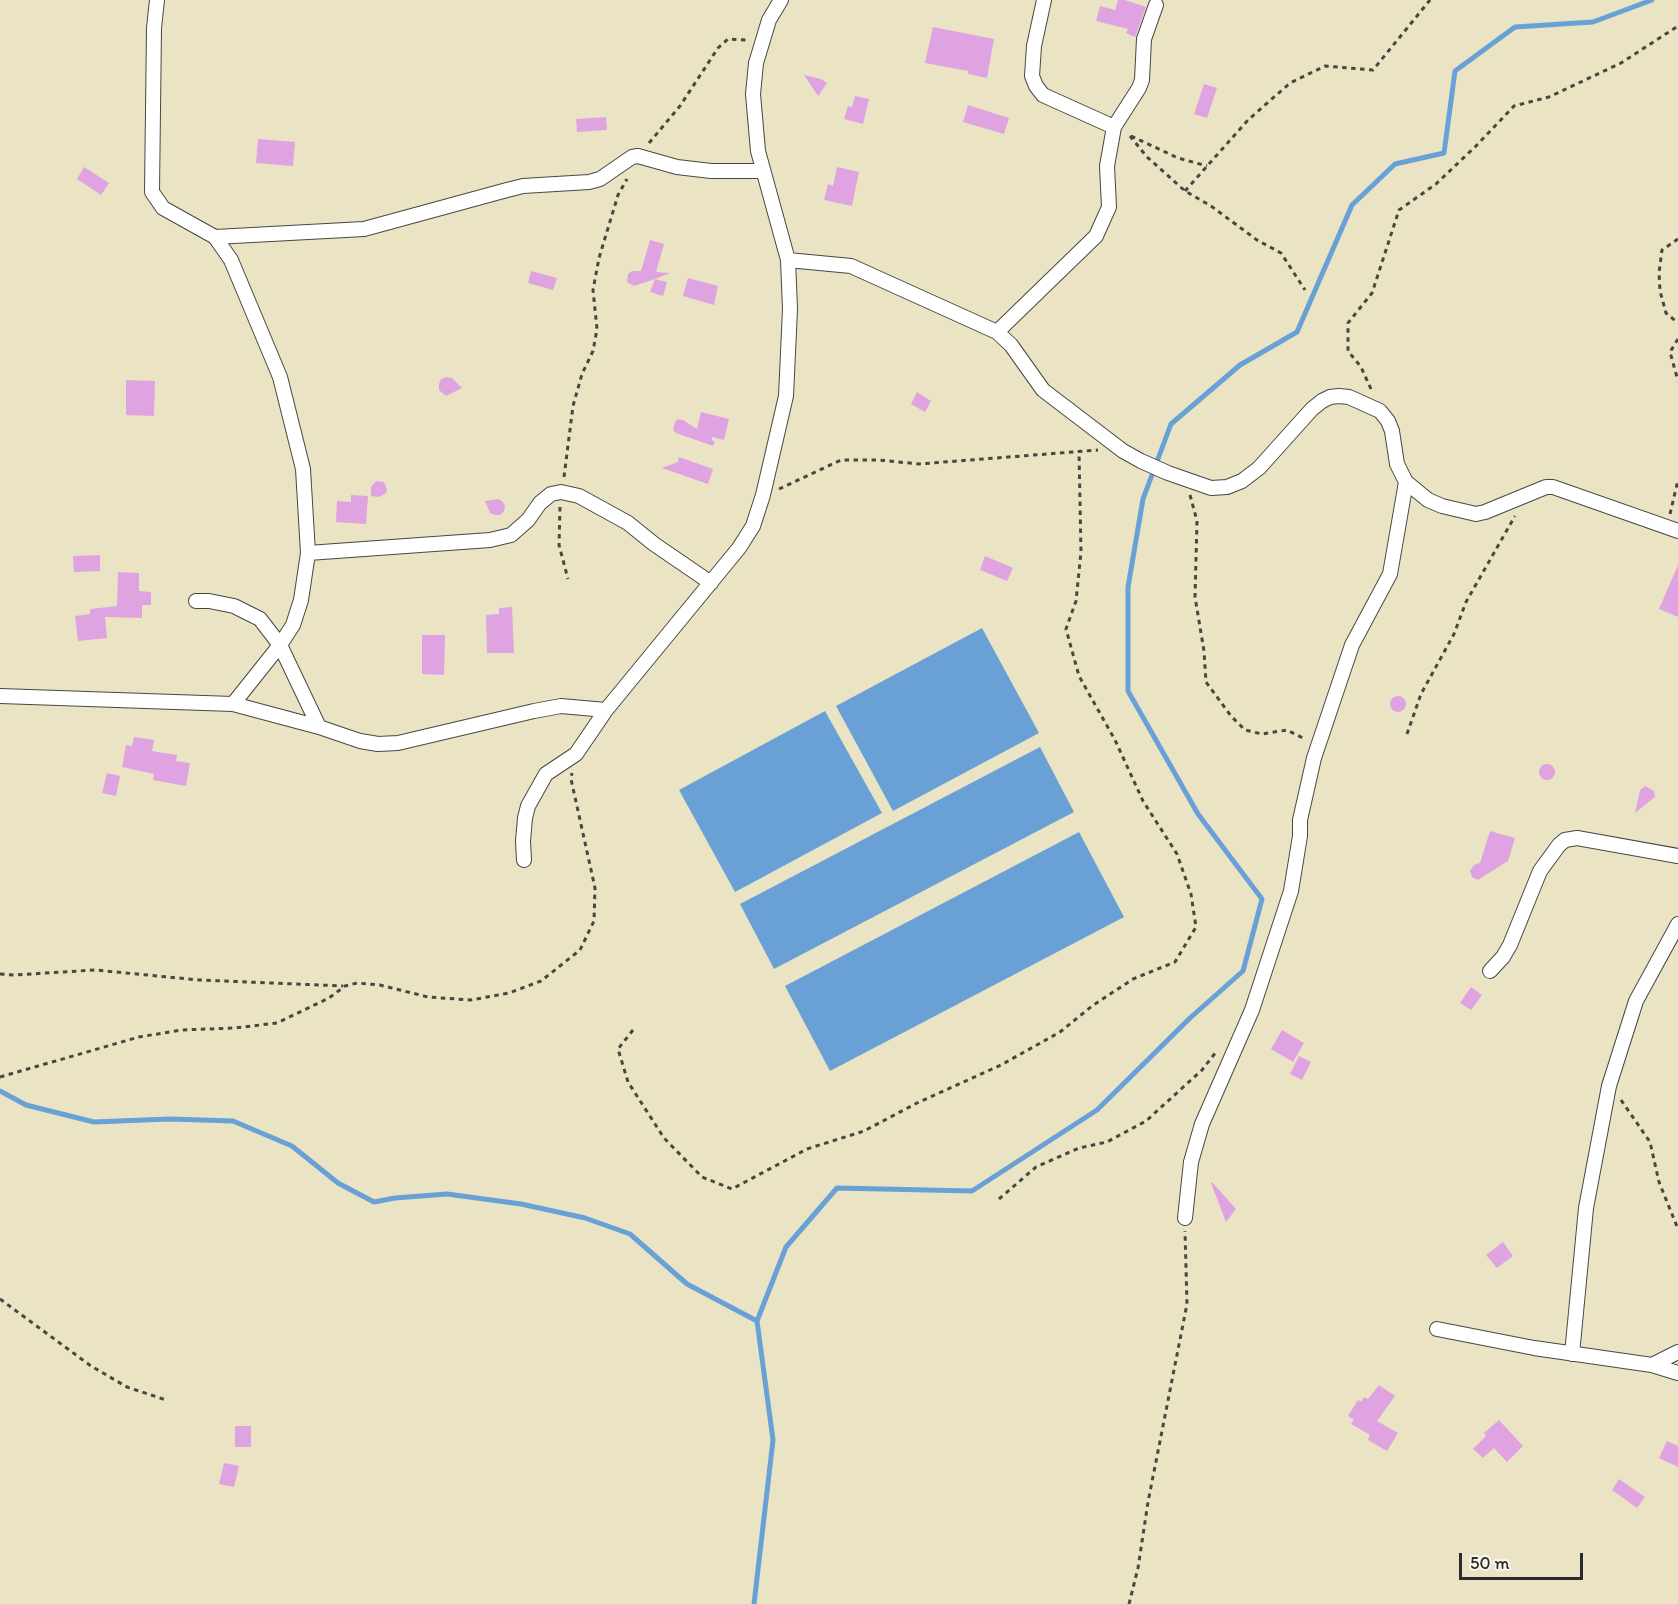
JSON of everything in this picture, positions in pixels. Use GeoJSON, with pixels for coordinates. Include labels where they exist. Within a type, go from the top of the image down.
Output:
{"type":"FeatureCollection","features":[{"type":"Feature","properties":{"kind":"street"},"geometry":{"type":"LineString","coordinates":[[157,0],[154,28],[152,192],[164,208],[215,237],[231,261],[280,377],[303,469],[308,553],[301,600],[293,625],[280,645],[233,704]]}},
{"type":"Feature","properties":{"kind":"street"},"geometry":{"type":"LineString","coordinates":[[524,860],[523,841],[528,806],[546,774],[576,754],[606,710],[739,548],[753,526],[763,495],[786,396],[790,309],[788,260],[758,151],[753,94],[756,63],[769,20],[781,0]]}},
{"type":"Feature","properties":{"kind":"street"},"geometry":{"type":"LineString","coordinates":[[1044,0],[1034,46],[1032,75],[1036,86],[1043,95],[1114,127]]}},
{"type":"Feature","properties":{"kind":"street"},"geometry":{"type":"LineString","coordinates":[[997,332],[1096,236],[1109,207],[1107,166],[1114,127],[1142,81],[1144,39],[1156,5]]}},
{"type":"Feature","properties":{"kind":"street"},"geometry":{"type":"LineString","coordinates":[[215,237],[364,229],[524,186],[589,183],[600,179],[632,157],[638,156],[677,167],[711,171],[763,171]]}},
{"type":"Feature","properties":{"kind":"street"},"geometry":{"type":"LineString","coordinates":[[788,260],[851,266],[997,332],[1011,345],[1043,390],[1124,451],[1141,461],[1186,480],[1218,489],[1242,481],[1259,468],[1312,409],[1330,397],[1349,397],[1380,411],[1392,431],[1396,464],[1406,482],[1428,500],[1442,506],[1476,514],[1546,487],[1553,487],[1673,529]]}},
{"type":"Feature","properties":{"kind":"street"},"geometry":{"type":"LineString","coordinates":[[1185,1218],[1191,1162],[1202,1124],[1252,1010],[1291,891],[1300,836],[1300,820],[1314,758],[1352,645],[1390,574],[1406,482]]}},
{"type":"Feature","properties":{"kind":"street"},"geometry":{"type":"LineString","coordinates":[[308,553],[490,540],[511,535],[528,520],[540,503],[552,494],[561,492],[579,496],[628,523],[711,583]]}},
{"type":"Feature","properties":{"kind":"street"},"geometry":{"type":"LineString","coordinates":[[196,601],[234,606],[260,620],[280,645],[319,727]]}},
{"type":"Feature","properties":{"kind":"street"},"geometry":{"type":"LineString","coordinates":[[0,696],[233,704],[319,727],[360,741],[378,744],[398,743],[561,706],[606,710]]}},
{"type":"Feature","properties":{"kind":"street"},"geometry":{"type":"LineString","coordinates":[[1490,971],[1510,945],[1540,871],[1558,845],[1566,840],[1577,838],[1678,856]]}},
{"type":"Feature","properties":{"kind":"street"},"geometry":{"type":"LineString","coordinates":[[1572,1354],[1586,1208],[1609,1086],[1636,1001],[1678,924]]}},
{"type":"Feature","properties":{"kind":"street"},"geometry":{"type":"LineString","coordinates":[[1437,1329],[1572,1354],[1652,1365],[1678,1373]]}},
{"type":"Feature","properties":{"kind":"street"},"geometry":{"type":"LineString","coordinates":[[1652,1365],[1678,1352]]}},
{"type":"Feature","properties":{"kind":"path"},"geometry":{"type":"LineString","coordinates":[[1185,191],[1248,120],[1290,83],[1325,66],[1373,70],[1430,0]]}},
{"type":"Feature","properties":{"kind":"path"},"geometry":{"type":"LineString","coordinates":[[1380,411],[1361,367],[1348,351],[1348,322],[1372,293],[1399,210],[1436,184],[1514,106],[1549,97],[1621,63],[1678,26]]}},
{"type":"Feature","properties":{"kind":"path"},"geometry":{"type":"LineString","coordinates":[[568,579],[559,545],[561,492],[573,406],[582,374],[593,351],[597,329],[593,290],[599,258],[618,195],[638,156],[680,106],[718,48],[728,39],[763,40]]}},
{"type":"Feature","properties":{"kind":"path"},"geometry":{"type":"LineString","coordinates":[[1114,127],[1178,158],[1207,166]]}},
{"type":"Feature","properties":{"kind":"path"},"geometry":{"type":"LineString","coordinates":[[1131,136],[1147,157],[1185,191],[1211,206],[1257,240],[1281,253],[1305,290]]}},
{"type":"Feature","properties":{"kind":"path"},"geometry":{"type":"LineString","coordinates":[[1678,239],[1662,250],[1659,273],[1666,313],[1678,323]]}},
{"type":"Feature","properties":{"kind":"path"},"geometry":{"type":"LineString","coordinates":[[1678,339],[1670,352],[1678,381]]}},
{"type":"Feature","properties":{"kind":"path"},"geometry":{"type":"LineString","coordinates":[[763,495],[842,460],[879,460],[919,464],[1079,451],[1124,451]]}},
{"type":"Feature","properties":{"kind":"path"},"geometry":{"type":"LineString","coordinates":[[633,1030],[618,1049],[628,1082],[664,1138],[702,1178],[732,1189],[807,1149],[864,1131],[917,1103],[1001,1065],[1060,1032],[1092,1006],[1133,979],[1175,962],[1196,927],[1191,894],[1177,854],[1143,801],[1114,740],[1079,676],[1066,628],[1076,602],[1081,552],[1079,451]]}},
{"type":"Feature","properties":{"kind":"path"},"geometry":{"type":"LineString","coordinates":[[1186,480],[1197,521],[1194,597],[1204,651],[1206,682],[1245,730],[1262,734],[1287,730],[1303,738],[1314,758]]}},
{"type":"Feature","properties":{"kind":"path"},"geometry":{"type":"LineString","coordinates":[[1673,529],[1678,480]]}},
{"type":"Feature","properties":{"kind":"path"},"geometry":{"type":"LineString","coordinates":[[1407,734],[1421,694],[1454,634],[1466,602],[1527,496]]}},
{"type":"Feature","properties":{"kind":"path"},"geometry":{"type":"LineString","coordinates":[[0,974],[95,970],[199,980],[345,986],[357,983],[380,985],[428,997],[471,1000],[508,993],[541,981],[580,950],[594,921],[596,888],[571,779],[576,754]]}},
{"type":"Feature","properties":{"kind":"path"},"geometry":{"type":"LineString","coordinates":[[0,1077],[139,1037],[182,1029],[235,1028],[277,1023],[329,998],[345,986]]}},
{"type":"Feature","properties":{"kind":"path"},"geometry":{"type":"LineString","coordinates":[[999,1199],[1036,1167],[1078,1148],[1107,1142],[1146,1121],[1202,1070],[1223,1044]]}},
{"type":"Feature","properties":{"kind":"path"},"geometry":{"type":"LineString","coordinates":[[1609,1086],[1633,1114],[1650,1142],[1659,1182],[1678,1229]]}},
{"type":"Feature","properties":{"kind":"path"},"geometry":{"type":"LineString","coordinates":[[1129,1604],[1138,1568],[1148,1502],[1187,1304],[1185,1218]]}},
{"type":"Feature","properties":{"kind":"path"},"geometry":{"type":"LineString","coordinates":[[0,1299],[91,1366],[127,1387],[166,1400]]}},
{"type":"Feature","properties":{"kind":"water"},"geometry":{"type":"Polygon","coordinates":[[[982,628],[1039,733],[893,811],[836,706],[982,628]]]}},
{"type":"Feature","properties":{"kind":"water"},"geometry":{"type":"Polygon","coordinates":[[[825,711],[882,813],[735,892],[679,790],[825,711]]]}},
{"type":"Feature","properties":{"kind":"water"},"geometry":{"type":"Polygon","coordinates":[[[1040,747],[1074,812],[774,969],[740,904],[1040,747]]]}},
{"type":"Feature","properties":{"kind":"water"},"geometry":{"type":"Polygon","coordinates":[[[1079,832],[1124,917],[830,1071],[785,986],[1079,832]]]}},
{"type":"Feature","properties":{"kind":"building"},"geometry":{"type":"Polygon","coordinates":[[[1118,0],[1146,7],[1135,37],[1126,33],[1128,29],[1096,21],[1100,6],[1115,10],[1118,0]]]}},
{"type":"Feature","properties":{"kind":"building"},"geometry":{"type":"Polygon","coordinates":[[[933,27],[994,39],[987,78],[968,74],[968,71],[925,63],[933,27]]]}},
{"type":"Feature","properties":{"kind":"building"},"geometry":{"type":"Polygon","coordinates":[[[804,75],[821,79],[827,83],[818,96],[804,75]]]}},
{"type":"Feature","properties":{"kind":"building"},"geometry":{"type":"Polygon","coordinates":[[[1204,84],[1217,88],[1207,118],[1194,114],[1204,84]]]}},
{"type":"Feature","properties":{"kind":"building"},"geometry":{"type":"Polygon","coordinates":[[[855,96],[869,99],[863,124],[844,119],[848,106],[852,107],[855,96]]]}},
{"type":"Feature","properties":{"kind":"building"},"geometry":{"type":"Polygon","coordinates":[[[968,105],[1009,118],[1004,134],[963,122],[968,105]]]}},
{"type":"Feature","properties":{"kind":"building"},"geometry":{"type":"Polygon","coordinates":[[[606,117],[607,130],[577,132],[576,119],[606,117]]]}},
{"type":"Feature","properties":{"kind":"building"},"geometry":{"type":"Polygon","coordinates":[[[258,139],[295,142],[293,166],[256,163],[258,139]]]}},
{"type":"Feature","properties":{"kind":"building"},"geometry":{"type":"Polygon","coordinates":[[[84,167],[109,183],[101,195],[77,179],[84,167]]]}},
{"type":"Feature","properties":{"kind":"building"},"geometry":{"type":"Polygon","coordinates":[[[837,167],[859,172],[852,206],[824,200],[828,184],[833,186],[837,167]]]}},
{"type":"Feature","properties":{"kind":"building"},"geometry":{"type":"Polygon","coordinates":[[[650,240],[664,244],[656,272],[670,273],[634,286],[627,282],[628,274],[632,271],[641,271],[650,240]]]}},
{"type":"Feature","properties":{"kind":"building"},"geometry":{"type":"Polygon","coordinates":[[[531,271],[557,278],[553,290],[528,283],[531,271]]]}},
{"type":"Feature","properties":{"kind":"building"},"geometry":{"type":"Polygon","coordinates":[[[688,278],[718,286],[714,305],[683,296],[688,278]]]}},
{"type":"Feature","properties":{"kind":"building"},"geometry":{"type":"Polygon","coordinates":[[[655,279],[667,282],[663,296],[650,292],[655,279]]]}},
{"type":"Feature","properties":{"kind":"building"},"geometry":{"type":"Polygon","coordinates":[[[452,378],[462,388],[446,396],[439,390],[439,384],[441,379],[452,378]]]}},
{"type":"Feature","properties":{"kind":"building"},"geometry":{"type":"Polygon","coordinates":[[[126,380],[155,381],[154,416],[126,415],[126,380]]]}},
{"type":"Feature","properties":{"kind":"building"},"geometry":{"type":"Polygon","coordinates":[[[917,392],[931,401],[925,412],[911,404],[917,392]]]}},
{"type":"Feature","properties":{"kind":"building"},"geometry":{"type":"Polygon","coordinates":[[[701,412],[729,419],[724,440],[712,437],[715,442],[713,446],[673,430],[678,419],[697,429],[701,412]]]}},
{"type":"Feature","properties":{"kind":"building"},"geometry":{"type":"Polygon","coordinates":[[[679,457],[713,469],[708,484],[662,468],[678,462],[679,457]]]}},
{"type":"Feature","properties":{"kind":"building"},"geometry":{"type":"Polygon","coordinates":[[[376,481],[384,482],[387,489],[386,493],[379,497],[371,496],[371,487],[376,481]]]}},
{"type":"Feature","properties":{"kind":"building"},"geometry":{"type":"Polygon","coordinates":[[[351,495],[368,496],[366,524],[336,522],[337,501],[351,502],[351,495]]]}},
{"type":"Feature","properties":{"kind":"building"},"geometry":{"type":"Polygon","coordinates":[[[498,499],[505,506],[500,515],[495,515],[490,513],[485,501],[498,499]]]}},
{"type":"Feature","properties":{"kind":"building"},"geometry":{"type":"Polygon","coordinates":[[[100,555],[100,571],[74,572],[73,556],[100,555]]]}},
{"type":"Feature","properties":{"kind":"building"},"geometry":{"type":"Polygon","coordinates":[[[985,556],[1013,568],[1007,581],[980,570],[985,556]]]}},
{"type":"Feature","properties":{"kind":"building"},"geometry":{"type":"Polygon","coordinates":[[[1678,565],[1678,617],[1659,609],[1678,565]]]}},
{"type":"Feature","properties":{"kind":"building"},"geometry":{"type":"Polygon","coordinates":[[[118,572],[139,573],[139,591],[151,592],[151,605],[142,605],[142,618],[105,617],[107,638],[78,641],[75,616],[90,614],[90,609],[117,606],[118,572]]]}},
{"type":"Feature","properties":{"kind":"building"},"geometry":{"type":"Polygon","coordinates":[[[512,607],[514,653],[487,653],[486,615],[499,614],[499,608],[512,607]]]}},
{"type":"Feature","properties":{"kind":"building"},"geometry":{"type":"Polygon","coordinates":[[[422,635],[445,635],[444,675],[422,674],[422,635]]]}},
{"type":"Feature","properties":{"kind":"building"},"geometry":{"type":"Polygon","coordinates":[[[1398,696],[1404,698],[1406,704],[1404,710],[1398,712],[1392,710],[1390,704],[1392,698],[1398,696]]]}},
{"type":"Feature","properties":{"kind":"building"},"geometry":{"type":"Polygon","coordinates":[[[134,737],[154,740],[152,751],[177,755],[176,761],[190,763],[186,786],[153,780],[154,774],[122,767],[126,745],[132,746],[134,737]]]}},
{"type":"Feature","properties":{"kind":"building"},"geometry":{"type":"Polygon","coordinates":[[[1544,764],[1550,764],[1555,772],[1553,778],[1544,780],[1539,775],[1539,769],[1544,764]]]}},
{"type":"Feature","properties":{"kind":"building"},"geometry":{"type":"Polygon","coordinates":[[[107,773],[120,776],[116,796],[102,793],[107,773]]]}},
{"type":"Feature","properties":{"kind":"building"},"geometry":{"type":"Polygon","coordinates":[[[1645,786],[1654,791],[1655,797],[1635,813],[1640,790],[1645,786]]]}},
{"type":"Feature","properties":{"kind":"building"},"geometry":{"type":"Polygon","coordinates":[[[1490,831],[1515,838],[1508,861],[1478,880],[1472,877],[1470,871],[1474,865],[1480,863],[1490,831]]]}},
{"type":"Feature","properties":{"kind":"building"},"geometry":{"type":"Polygon","coordinates":[[[1471,987],[1482,995],[1471,1010],[1460,1003],[1471,987]]]}},
{"type":"Feature","properties":{"kind":"building"},"geometry":{"type":"Polygon","coordinates":[[[1282,1030],[1304,1043],[1293,1062],[1271,1049],[1282,1030]]]}},
{"type":"Feature","properties":{"kind":"building"},"geometry":{"type":"Polygon","coordinates":[[[1299,1056],[1311,1062],[1302,1080],[1290,1074],[1299,1056]]]}},
{"type":"Feature","properties":{"kind":"building"},"geometry":{"type":"Polygon","coordinates":[[[1211,1183],[1236,1209],[1226,1222],[1211,1183]]]}},
{"type":"Feature","properties":{"kind":"building"},"geometry":{"type":"Polygon","coordinates":[[[1503,1242],[1513,1256],[1497,1268],[1486,1255],[1503,1242]]]}},
{"type":"Feature","properties":{"kind":"building"},"geometry":{"type":"Polygon","coordinates":[[[1379,1385],[1395,1396],[1377,1421],[1398,1433],[1387,1451],[1368,1440],[1370,1435],[1351,1424],[1354,1420],[1348,1416],[1358,1400],[1361,1402],[1364,1397],[1368,1399],[1379,1385]]]}},
{"type":"Feature","properties":{"kind":"building"},"geometry":{"type":"Polygon","coordinates":[[[1499,1420],[1523,1446],[1507,1462],[1494,1448],[1483,1458],[1473,1449],[1486,1436],[1484,1433],[1499,1420]]]}},
{"type":"Feature","properties":{"kind":"building"},"geometry":{"type":"Polygon","coordinates":[[[235,1426],[251,1426],[251,1447],[235,1447],[235,1426]]]}},
{"type":"Feature","properties":{"kind":"building"},"geometry":{"type":"Polygon","coordinates":[[[1667,1441],[1678,1446],[1678,1467],[1659,1458],[1667,1441]]]}},
{"type":"Feature","properties":{"kind":"building"},"geometry":{"type":"Polygon","coordinates":[[[224,1463],[239,1466],[234,1487],[219,1484],[224,1463]]]}},
{"type":"Feature","properties":{"kind":"building"},"geometry":{"type":"Polygon","coordinates":[[[1619,1479],[1645,1497],[1637,1508],[1612,1490],[1619,1479]]]}},
{"type":"Feature","properties":{"kind":"waterway"},"geometry":{"type":"LineString","coordinates":[[754,1604],[773,1440],[757,1321],[786,1247],[837,1188],[972,1191],[1097,1110],[1190,1018],[1243,971],[1262,899],[1198,814],[1128,691],[1128,587],[1143,499],[1171,424],[1240,365],[1297,332],[1352,205],[1395,164],[1444,153],[1455,71],[1515,27],[1593,22],[1652,0]]}},
{"type":"Feature","properties":{"kind":"waterway"},"geometry":{"type":"LineString","coordinates":[[0,1091],[26,1105],[94,1122],[169,1119],[233,1121],[292,1146],[338,1183],[374,1202],[447,1194],[521,1204],[585,1218],[630,1234],[687,1284],[757,1321]]}}]}
